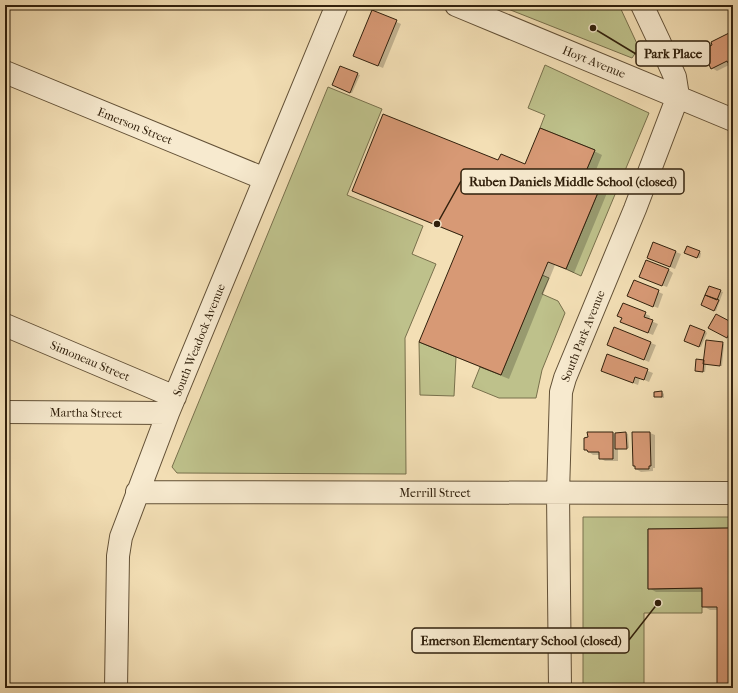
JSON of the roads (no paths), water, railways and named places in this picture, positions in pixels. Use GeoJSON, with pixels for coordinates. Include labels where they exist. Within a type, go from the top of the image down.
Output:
{"type":"FeatureCollection","features":[{"type":"Feature","properties":{"kind":"street","name":"South Weadock Avenue"},"geometry":{"type":"LineString","coordinates":[[116,688],[118,556],[121,537],[137,492],[172,405],[337,5]]}},
{"type":"Feature","properties":{"kind":"street","name":"Hoyt Avenue"},"geometry":{"type":"LineString","coordinates":[[456,5],[678,96],[728,112]]}},
{"type":"Feature","properties":{"kind":"street"},"geometry":{"type":"LineString","coordinates":[[642,5],[675,78],[678,96]]}},
{"type":"Feature","properties":{"kind":"street","name":"Emerson Street"},"geometry":{"type":"LineString","coordinates":[[5,72],[265,179]]}},
{"type":"Feature","properties":{"kind":"street","name":"South Park Avenue"},"geometry":{"type":"LineString","coordinates":[[560,688],[558,493],[561,392],[635,209],[678,96]]}},
{"type":"Feature","properties":{"kind":"street","name":"Simoneau Street"},"geometry":{"type":"LineString","coordinates":[[5,325],[172,405]]}},
{"type":"Feature","properties":{"kind":"street","name":"Martha Street"},"geometry":{"type":"LineString","coordinates":[[5,412],[172,405]]}},
{"type":"Feature","properties":{"kind":"street","name":"Merrill Street"},"geometry":{"type":"LineString","coordinates":[[137,492],[733,493]]}},
{"type":"Feature","properties":{"kind":"place","name":"Park Place"},"geometry":{"type":"Point","coordinates":[593,28]}},
{"type":"Feature","properties":{"kind":"place","name":"Ruben Daniels Middle School (closed)"},"geometry":{"type":"Point","coordinates":[437,224]}},
{"type":"Feature","properties":{"kind":"place","name":"Emerson Elementary School (closed)"},"geometry":{"type":"Point","coordinates":[658,603]}}]}
